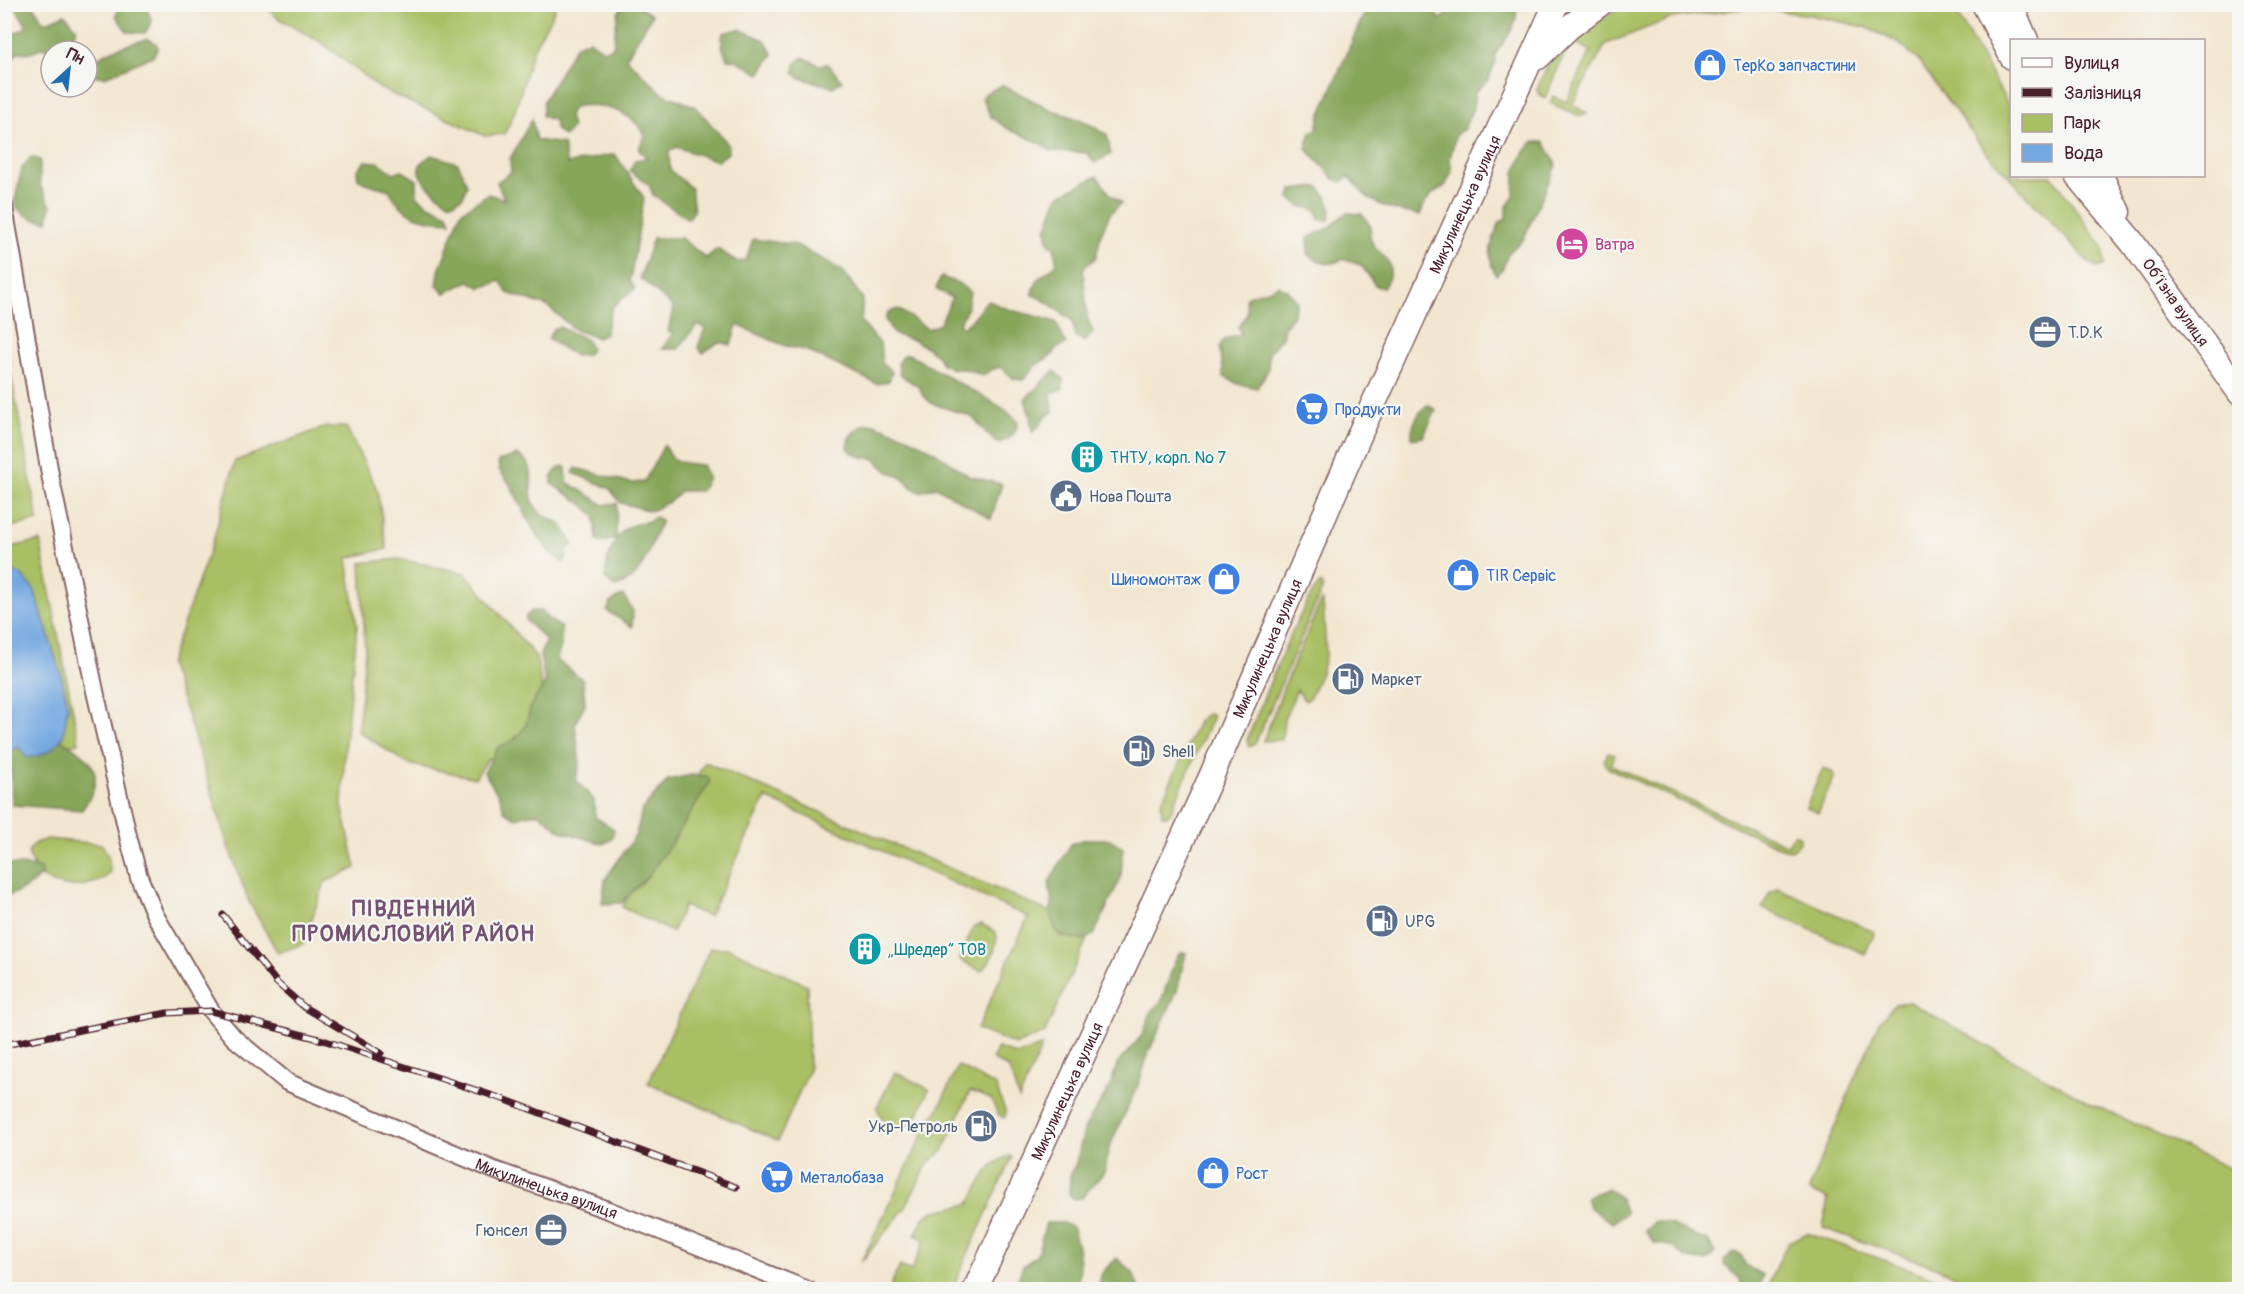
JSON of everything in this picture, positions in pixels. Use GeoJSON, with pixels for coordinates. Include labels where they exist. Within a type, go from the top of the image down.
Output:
{"type":"FeatureCollection","features":[{"type":"Feature","properties":{"kind":"highway"},"geometry":{"type":"LineString","coordinates":[[1528,67],[1568,28],[1600,4]]}},
{"type":"Feature","properties":{"kind":"highway"},"geometry":{"type":"LineString","coordinates":[[1969,4],[2000,35]]}},
{"type":"Feature","properties":{"kind":"highway"},"geometry":{"type":"LineString","coordinates":[[1984,4],[2010,53]]}},
{"type":"Feature","properties":{"kind":"highway"},"geometry":{"type":"LineString","coordinates":[[2010,4],[2026,39]]}},
{"type":"Feature","properties":{"kind":"highway","name":"Микулинецька вулиця"},"geometry":{"type":"LineString","coordinates":[[975,1290],[1211,777],[1362,429],[1556,5]]}},
{"type":"Feature","properties":{"kind":"highway"},"geometry":{"type":"LineString","coordinates":[[2078,177],[2133,242]]}},
{"type":"Feature","properties":{"kind":"highway"},"geometry":{"type":"LineString","coordinates":[[2100,177],[2133,242]]}},
{"type":"Feature","properties":{"kind":"highway","name":"Обʼїзна вулиця"},"geometry":{"type":"LineString","coordinates":[[2133,242],[2240,393]]}},
{"type":"Feature","properties":{"kind":"street","name":"Микулинецька вулиця"},"geometry":{"type":"LineString","coordinates":[[4,207],[51,480],[95,691],[139,877],[155,915],[211,1011],[234,1038],[287,1082],[494,1170],[608,1210],[808,1290]]}},
{"type":"Feature","properties":{"kind":"green space"},"geometry":{"type":"Polygon","coordinates":[[[124,4],[145,5],[152,21],[145,33],[127,32],[116,16],[119,7],[124,4]]]}},
{"type":"Feature","properties":{"kind":"green space"},"geometry":{"type":"Polygon","coordinates":[[[624,4],[636,5],[652,15],[626,58],[662,93],[696,107],[728,144],[728,153],[717,161],[676,147],[669,152],[670,170],[691,188],[694,211],[688,219],[653,195],[649,185],[630,171],[635,160],[647,158],[639,150],[644,135],[632,120],[603,107],[583,105],[573,107],[569,116],[572,128],[564,137],[555,129],[555,121],[542,116],[544,100],[576,45],[589,40],[604,50],[613,47],[618,13],[624,4]]]}},
{"type":"Feature","properties":{"kind":"green space"},"geometry":{"type":"Polygon","coordinates":[[[14,5],[33,5],[44,23],[65,14],[77,29],[71,39],[39,39],[39,49],[32,53],[18,52],[5,68],[5,36],[24,29],[26,25],[14,5]]]}},
{"type":"Feature","properties":{"kind":"green space"},"geometry":{"type":"Polygon","coordinates":[[[265,5],[556,5],[533,51],[517,104],[504,134],[485,136],[381,89],[322,43],[276,17],[265,5]]]}},
{"type":"Feature","properties":{"kind":"green space"},"geometry":{"type":"Polygon","coordinates":[[[1373,5],[1435,5],[1435,13],[1440,19],[1446,15],[1452,5],[1517,5],[1516,19],[1510,33],[1495,55],[1496,62],[1488,80],[1475,92],[1473,108],[1464,129],[1456,134],[1450,159],[1452,172],[1445,186],[1432,194],[1425,203],[1420,215],[1396,210],[1373,201],[1348,176],[1342,182],[1334,179],[1306,148],[1311,132],[1317,129],[1320,116],[1362,18],[1373,5]]]}},
{"type":"Feature","properties":{"kind":"green space"},"geometry":{"type":"Polygon","coordinates":[[[1626,5],[1947,5],[1960,19],[2010,108],[2010,177],[2053,177],[2103,247],[2105,265],[2098,268],[2089,263],[1985,151],[1917,59],[1897,42],[1865,27],[1810,15],[1750,8],[1672,18],[1606,44],[1572,105],[1587,113],[1580,116],[1550,103],[1553,96],[1566,102],[1591,51],[1574,42],[1579,29],[1626,5]]]}},
{"type":"Feature","properties":{"kind":"green space"},"geometry":{"type":"Polygon","coordinates":[[[739,29],[765,40],[773,54],[760,74],[736,60],[727,59],[722,44],[723,33],[739,29]]]}},
{"type":"Feature","properties":{"kind":"green space"},"geometry":{"type":"Polygon","coordinates":[[[147,39],[156,43],[158,48],[153,56],[105,77],[99,76],[99,57],[147,39]]]}},
{"type":"Feature","properties":{"kind":"green space"},"geometry":{"type":"Polygon","coordinates":[[[1568,39],[1566,50],[1545,98],[1538,93],[1537,89],[1551,59],[1568,39]]]}},
{"type":"Feature","properties":{"kind":"green space"},"geometry":{"type":"Polygon","coordinates":[[[803,57],[819,65],[828,64],[842,81],[833,87],[800,78],[794,73],[795,64],[803,57]]]}},
{"type":"Feature","properties":{"kind":"green space"},"geometry":{"type":"Polygon","coordinates":[[[1002,85],[1052,110],[1084,121],[1107,135],[1111,154],[1094,163],[1087,153],[1051,151],[1036,141],[1010,130],[991,117],[982,98],[986,93],[1002,85]]]}},
{"type":"Feature","properties":{"kind":"green space"},"geometry":{"type":"Polygon","coordinates":[[[532,119],[536,140],[563,144],[567,164],[615,154],[644,198],[630,281],[635,289],[612,307],[605,333],[598,338],[575,330],[547,306],[507,293],[501,281],[481,288],[469,281],[445,293],[437,286],[439,271],[461,212],[488,194],[504,199],[497,182],[511,172],[510,159],[532,119]]]}},
{"type":"Feature","properties":{"kind":"green space"},"geometry":{"type":"Polygon","coordinates":[[[1533,142],[1544,142],[1556,164],[1555,168],[1523,240],[1509,252],[1503,268],[1496,275],[1490,255],[1492,242],[1500,222],[1506,219],[1506,208],[1514,196],[1515,172],[1533,142]]]}},
{"type":"Feature","properties":{"kind":"green space"},"geometry":{"type":"Polygon","coordinates":[[[431,155],[458,163],[467,184],[463,197],[452,203],[447,202],[423,181],[419,170],[420,165],[431,155]]]}},
{"type":"Feature","properties":{"kind":"green space"},"geometry":{"type":"Polygon","coordinates":[[[31,157],[40,160],[40,185],[51,206],[48,221],[28,216],[14,203],[22,168],[31,157]]]}},
{"type":"Feature","properties":{"kind":"green space"},"geometry":{"type":"Polygon","coordinates":[[[365,161],[378,162],[394,173],[401,170],[417,180],[417,196],[448,214],[451,222],[422,219],[415,216],[401,207],[389,190],[358,179],[357,171],[365,161]]]}},
{"type":"Feature","properties":{"kind":"green space"},"geometry":{"type":"Polygon","coordinates":[[[1097,176],[1110,194],[1121,203],[1110,214],[1101,234],[1096,257],[1083,269],[1087,317],[1093,332],[1085,342],[1075,336],[1072,320],[1032,295],[1038,279],[1057,264],[1054,248],[1049,243],[1046,230],[1058,196],[1097,176]]]}},
{"type":"Feature","properties":{"kind":"green space"},"geometry":{"type":"Polygon","coordinates":[[[1318,187],[1329,202],[1331,211],[1329,220],[1319,220],[1317,211],[1301,207],[1290,198],[1292,190],[1318,187]]]}},
{"type":"Feature","properties":{"kind":"green space"},"geometry":{"type":"Polygon","coordinates":[[[1347,213],[1362,214],[1371,227],[1370,237],[1373,244],[1388,261],[1389,277],[1383,288],[1376,286],[1361,265],[1342,259],[1324,263],[1308,254],[1308,238],[1329,228],[1347,213]]]}},
{"type":"Feature","properties":{"kind":"green space"},"geometry":{"type":"Polygon","coordinates":[[[653,238],[681,238],[706,258],[717,249],[738,262],[746,260],[753,239],[797,245],[843,271],[863,299],[861,322],[880,343],[882,363],[892,372],[889,381],[877,384],[805,350],[785,346],[737,325],[731,345],[719,342],[703,353],[698,347],[705,328],[697,325],[678,349],[662,349],[673,333],[668,332],[673,307],[640,278],[653,238]]]}},
{"type":"Feature","properties":{"kind":"green space"},"geometry":{"type":"Polygon","coordinates":[[[941,277],[958,283],[970,292],[967,309],[959,324],[962,328],[988,300],[1012,310],[1056,322],[1066,344],[1055,349],[1054,354],[1036,365],[1023,380],[1014,379],[1001,367],[983,376],[942,364],[937,355],[926,347],[894,334],[885,320],[888,312],[898,309],[928,329],[940,324],[952,298],[936,289],[941,277]]]}},
{"type":"Feature","properties":{"kind":"green space"},"geometry":{"type":"Polygon","coordinates":[[[1278,285],[1287,290],[1297,301],[1294,312],[1284,327],[1282,337],[1269,353],[1268,370],[1257,388],[1238,384],[1223,376],[1221,344],[1224,340],[1241,334],[1238,327],[1247,314],[1246,297],[1278,285]]]}},
{"type":"Feature","properties":{"kind":"green space"},"geometry":{"type":"Polygon","coordinates":[[[559,327],[586,339],[591,349],[587,355],[575,356],[548,339],[553,329],[559,327]]]}},
{"type":"Feature","properties":{"kind":"green space"},"geometry":{"type":"Polygon","coordinates":[[[4,336],[38,521],[5,528],[4,528],[4,336]]]}},
{"type":"Feature","properties":{"kind":"green space"},"geometry":{"type":"Polygon","coordinates":[[[908,354],[1003,408],[1018,421],[1013,435],[999,443],[995,442],[972,417],[931,403],[919,387],[900,375],[898,363],[902,356],[908,354]]]}},
{"type":"Feature","properties":{"kind":"green space"},"geometry":{"type":"Polygon","coordinates":[[[1054,371],[1063,379],[1063,389],[1051,393],[1053,412],[1032,432],[1025,399],[1054,371]]]}},
{"type":"Feature","properties":{"kind":"green space"},"geometry":{"type":"Polygon","coordinates":[[[1428,405],[1436,410],[1423,437],[1412,439],[1412,430],[1416,420],[1428,405]]]}},
{"type":"Feature","properties":{"kind":"green space"},"geometry":{"type":"Polygon","coordinates":[[[866,424],[874,424],[904,435],[932,450],[969,476],[1002,484],[991,519],[936,487],[920,492],[911,487],[903,478],[887,471],[874,458],[855,455],[850,451],[848,440],[857,429],[866,424]]]}},
{"type":"Feature","properties":{"kind":"green space"},"geometry":{"type":"Polygon","coordinates":[[[325,427],[346,427],[377,489],[387,549],[347,558],[357,626],[345,744],[342,806],[356,868],[325,882],[303,944],[278,953],[249,902],[228,846],[169,664],[214,538],[235,461],[325,427]]]}},
{"type":"Feature","properties":{"kind":"green space"},"geometry":{"type":"Polygon","coordinates":[[[664,445],[675,459],[684,463],[702,465],[708,477],[701,491],[680,491],[671,501],[651,511],[621,503],[609,488],[573,473],[576,468],[631,483],[644,482],[664,445]]]}},
{"type":"Feature","properties":{"kind":"green space"},"geometry":{"type":"Polygon","coordinates":[[[517,455],[529,465],[532,477],[532,497],[537,509],[562,526],[573,544],[567,550],[566,559],[563,562],[549,552],[499,470],[498,461],[517,455]]]}},
{"type":"Feature","properties":{"kind":"green space"},"geometry":{"type":"Polygon","coordinates":[[[563,466],[566,468],[567,482],[604,505],[617,503],[616,538],[602,543],[597,541],[595,516],[581,503],[552,484],[554,473],[563,466]]]}},
{"type":"Feature","properties":{"kind":"green space"},"geometry":{"type":"Polygon","coordinates":[[[656,517],[662,521],[640,569],[625,583],[615,587],[605,579],[609,556],[616,540],[626,529],[656,517]]]}},
{"type":"Feature","properties":{"kind":"green space"},"geometry":{"type":"Polygon","coordinates":[[[40,541],[79,743],[5,757],[5,548],[40,541]]]}},
{"type":"Feature","properties":{"kind":"green space"},"geometry":{"type":"Polygon","coordinates":[[[398,559],[465,573],[536,657],[546,708],[512,767],[488,759],[475,778],[408,764],[358,731],[365,652],[361,563],[398,559]]]}},
{"type":"Feature","properties":{"kind":"green space"},"geometry":{"type":"Polygon","coordinates":[[[1321,583],[1323,587],[1255,744],[1249,747],[1247,740],[1281,656],[1303,609],[1321,583]]]}},
{"type":"Feature","properties":{"kind":"green space"},"geometry":{"type":"Polygon","coordinates":[[[623,595],[633,611],[632,627],[607,611],[612,601],[623,595]]]}},
{"type":"Feature","properties":{"kind":"green space"},"geometry":{"type":"Polygon","coordinates":[[[1321,601],[1323,601],[1326,653],[1321,673],[1309,699],[1305,701],[1297,690],[1284,719],[1282,740],[1263,741],[1285,684],[1321,601]]]}},
{"type":"Feature","properties":{"kind":"green space"},"geometry":{"type":"Polygon","coordinates":[[[532,611],[542,611],[548,619],[561,627],[561,646],[557,660],[583,680],[585,704],[575,724],[580,764],[576,780],[594,800],[595,817],[614,829],[612,839],[603,844],[561,831],[540,814],[516,818],[504,811],[501,799],[484,772],[498,747],[514,740],[525,727],[531,705],[545,683],[540,655],[546,640],[526,621],[526,616],[532,611]]]}},
{"type":"Feature","properties":{"kind":"green space"},"geometry":{"type":"Polygon","coordinates":[[[1209,714],[1213,716],[1170,813],[1167,816],[1162,815],[1161,803],[1198,722],[1209,714]]]}},
{"type":"Feature","properties":{"kind":"green space"},"geometry":{"type":"Polygon","coordinates":[[[57,738],[79,752],[93,767],[94,786],[82,810],[12,805],[11,771],[5,772],[5,750],[57,738]]]}},
{"type":"Feature","properties":{"kind":"green space"},"geometry":{"type":"Polygon","coordinates":[[[1608,753],[1615,755],[1611,765],[1788,845],[1794,833],[1800,837],[1800,843],[1792,850],[1784,849],[1608,768],[1604,761],[1608,753]]]}},
{"type":"Feature","properties":{"kind":"green space"},"geometry":{"type":"Polygon","coordinates":[[[705,762],[1091,930],[1045,1033],[1016,1045],[977,1029],[1028,917],[766,798],[709,916],[684,906],[672,932],[622,907],[705,762]]]}},
{"type":"Feature","properties":{"kind":"green space"},"geometry":{"type":"Polygon","coordinates":[[[1823,768],[1833,773],[1834,778],[1818,813],[1806,807],[1823,768]]]}},
{"type":"Feature","properties":{"kind":"green space"},"geometry":{"type":"Polygon","coordinates":[[[691,775],[707,776],[710,782],[671,844],[648,876],[621,903],[602,904],[605,879],[636,835],[642,810],[668,780],[691,775]]]}},
{"type":"Feature","properties":{"kind":"green space"},"geometry":{"type":"Polygon","coordinates":[[[47,839],[101,844],[108,857],[110,873],[105,878],[84,885],[65,886],[49,881],[36,870],[28,852],[35,843],[47,839]]]}},
{"type":"Feature","properties":{"kind":"green space"},"geometry":{"type":"Polygon","coordinates":[[[1084,839],[1110,839],[1123,848],[1121,877],[1094,935],[1081,940],[1057,933],[1049,913],[1052,905],[1049,882],[1071,844],[1084,839]]]}},
{"type":"Feature","properties":{"kind":"green space"},"geometry":{"type":"Polygon","coordinates":[[[4,864],[32,866],[42,872],[31,885],[5,897],[4,864]]]}},
{"type":"Feature","properties":{"kind":"green space"},"geometry":{"type":"Polygon","coordinates":[[[1778,888],[1875,932],[1865,954],[1762,908],[1770,892],[1778,888]]]}},
{"type":"Feature","properties":{"kind":"green space"},"geometry":{"type":"Polygon","coordinates":[[[981,924],[996,932],[996,937],[991,959],[981,971],[960,960],[973,927],[981,924]]]}},
{"type":"Feature","properties":{"kind":"green space"},"geometry":{"type":"Polygon","coordinates":[[[710,948],[729,948],[807,985],[809,1070],[778,1141],[648,1083],[710,948]]]}},
{"type":"Feature","properties":{"kind":"green space"},"geometry":{"type":"Polygon","coordinates":[[[1186,953],[1177,991],[1109,1148],[1105,1171],[1082,1198],[1072,1199],[1069,1193],[1070,1176],[1076,1163],[1085,1127],[1110,1087],[1117,1064],[1143,1034],[1152,1010],[1161,1002],[1174,963],[1178,955],[1186,953]]]}},
{"type":"Feature","properties":{"kind":"green space"},"geometry":{"type":"Polygon","coordinates":[[[1909,1002],[2092,1104],[2239,1173],[2239,1289],[1980,1289],[1936,1267],[1823,1228],[1828,1199],[1809,1191],[1811,1183],[1879,1022],[1895,1004],[1909,1002]]]}},
{"type":"Feature","properties":{"kind":"green space"},"geometry":{"type":"Polygon","coordinates":[[[1042,1046],[1019,1099],[1009,1069],[992,1059],[998,1048],[1017,1055],[1042,1046]]]}},
{"type":"Feature","properties":{"kind":"green space"},"geometry":{"type":"Polygon","coordinates":[[[958,1066],[996,1086],[1006,1114],[1004,1118],[998,1114],[991,1099],[970,1091],[943,1151],[928,1163],[905,1208],[861,1262],[931,1118],[937,1112],[958,1066]]]}},
{"type":"Feature","properties":{"kind":"green space"},"geometry":{"type":"Polygon","coordinates":[[[895,1072],[929,1089],[913,1121],[899,1128],[885,1121],[877,1107],[895,1072]]]}},
{"type":"Feature","properties":{"kind":"green space"},"geometry":{"type":"Polygon","coordinates":[[[1010,1156],[1012,1158],[952,1289],[890,1289],[900,1266],[911,1271],[925,1240],[915,1235],[924,1218],[931,1212],[969,1204],[995,1163],[1010,1156]]]}},
{"type":"Feature","properties":{"kind":"green space"},"geometry":{"type":"Polygon","coordinates":[[[1608,1188],[1620,1198],[1626,1213],[1612,1223],[1589,1207],[1586,1197],[1608,1188]]]}},
{"type":"Feature","properties":{"kind":"green space"},"geometry":{"type":"Polygon","coordinates":[[[1655,1221],[1669,1224],[1708,1241],[1715,1253],[1706,1261],[1692,1260],[1681,1255],[1675,1247],[1654,1243],[1645,1231],[1655,1221]]]}},
{"type":"Feature","properties":{"kind":"green space"},"geometry":{"type":"Polygon","coordinates":[[[1046,1223],[1063,1223],[1072,1227],[1079,1250],[1080,1266],[1074,1289],[1014,1289],[1023,1266],[1037,1255],[1046,1223]]]}},
{"type":"Feature","properties":{"kind":"green space"},"geometry":{"type":"Polygon","coordinates":[[[1807,1233],[1961,1289],[1766,1289],[1788,1242],[1807,1233]]]}},
{"type":"Feature","properties":{"kind":"green space"},"geometry":{"type":"Polygon","coordinates":[[[1734,1252],[1741,1255],[1746,1266],[1763,1275],[1758,1289],[1741,1289],[1740,1279],[1724,1265],[1724,1260],[1734,1252]]]}},
{"type":"Feature","properties":{"kind":"green space"},"geometry":{"type":"Polygon","coordinates":[[[1117,1258],[1133,1273],[1139,1289],[1101,1289],[1101,1275],[1117,1258]]]}},
{"type":"Feature","properties":{"kind":"water"},"geometry":{"type":"Polygon","coordinates":[[[5,567],[20,574],[34,589],[61,675],[68,707],[63,737],[52,749],[41,755],[27,758],[19,747],[5,754],[5,567]]]}},
{"type":"Feature","properties":{"kind":"railway"},"geometry":{"type":"LineString","coordinates":[[223,915],[277,983],[304,1007],[381,1053]]}},
{"type":"Feature","properties":{"kind":"railway"},"geometry":{"type":"LineString","coordinates":[[4,1045],[167,1013],[211,1011],[323,1040],[506,1100],[736,1187]]}},
{"type":"Feature","properties":{"kind":"place","name":"ТерКо запчастини"},"geometry":{"type":"Point","coordinates":[1710,65]}},
{"type":"Feature","properties":{"kind":"place","name":"Ватра"},"geometry":{"type":"Point","coordinates":[1572,244]}},
{"type":"Feature","properties":{"kind":"place","name":"T.D.K"},"geometry":{"type":"Point","coordinates":[2045,332]}},
{"type":"Feature","properties":{"kind":"place","name":"Продукти"},"geometry":{"type":"Point","coordinates":[1312,409]}},
{"type":"Feature","properties":{"kind":"place","name":"ТНТУ, корп. № 7"},"geometry":{"type":"Point","coordinates":[1087,457]}},
{"type":"Feature","properties":{"kind":"place","name":"Нова Пошта"},"geometry":{"type":"Point","coordinates":[1066,496]}},
{"type":"Feature","properties":{"kind":"place","name":"TIR Сервіс"},"geometry":{"type":"Point","coordinates":[1463,575]}},
{"type":"Feature","properties":{"kind":"place","name":"Шиномонтаж"},"geometry":{"type":"Point","coordinates":[1224,579]}},
{"type":"Feature","properties":{"kind":"place","name":"Маркет"},"geometry":{"type":"Point","coordinates":[1348,679]}},
{"type":"Feature","properties":{"kind":"place","name":"Shell"},"geometry":{"type":"Point","coordinates":[1139,751]}},
{"type":"Feature","properties":{"kind":"place","name":"UPG"},"geometry":{"type":"Point","coordinates":[1382,921]}},
{"type":"Feature","properties":{"kind":"place","name":"„Шредер“ ТОВ"},"geometry":{"type":"Point","coordinates":[865,949]}},
{"type":"Feature","properties":{"kind":"place","name":"Укр-Петроль"},"geometry":{"type":"Point","coordinates":[981,1126]}},
{"type":"Feature","properties":{"kind":"place","name":"Рост"},"geometry":{"type":"Point","coordinates":[1213,1173]}},
{"type":"Feature","properties":{"kind":"place","name":"Металобаза"},"geometry":{"type":"Point","coordinates":[777,1177]}},
{"type":"Feature","properties":{"kind":"place","name":"Гюнсел"},"geometry":{"type":"Point","coordinates":[551,1230]}},
{"type":"Feature","properties":{"kind":"district","name":"ПІВДЕННИЙ ПРОМИСЛОВИЙ РАЙОН"},"geometry":{"type":"Point","coordinates":[414,920]}}]}
